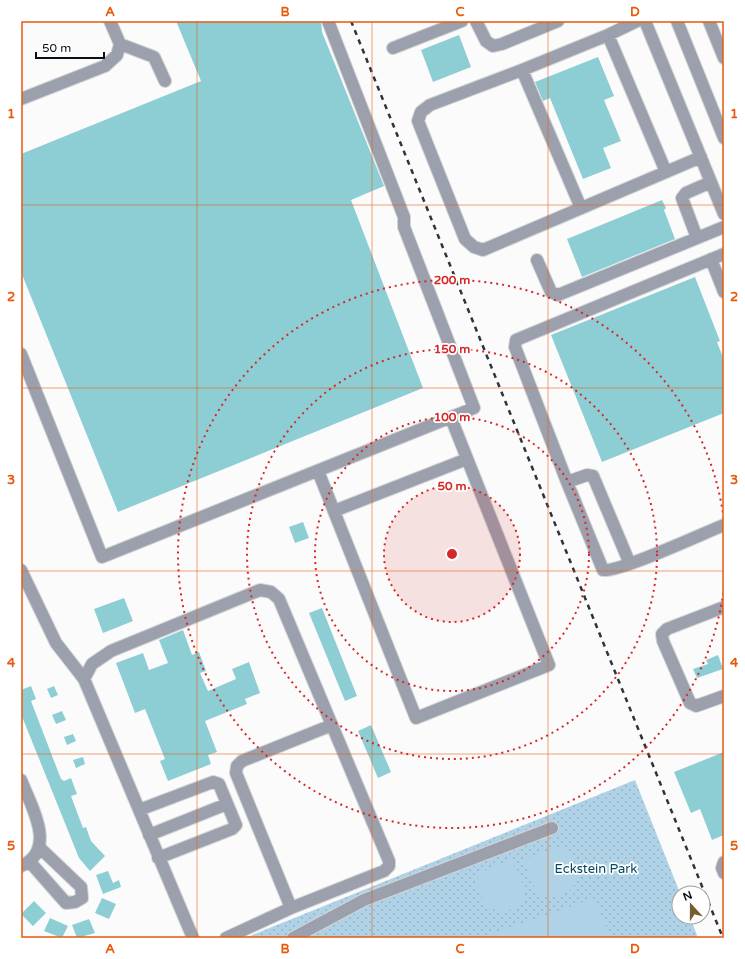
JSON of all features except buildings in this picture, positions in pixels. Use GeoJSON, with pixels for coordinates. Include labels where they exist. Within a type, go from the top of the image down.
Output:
{"type":"FeatureCollection","features":[{"type":"Feature","properties":{"kind":"street"},"geometry":{"type":"LineString","coordinates":[[21,99],[105,66],[117,55],[120,44],[110,21]]}},
{"type":"Feature","properties":{"kind":"street"},"geometry":{"type":"LineString","coordinates":[[21,354],[102,557],[474,408],[404,227],[404,217],[328,21]]}},
{"type":"Feature","properties":{"kind":"street"},"geometry":{"type":"LineString","coordinates":[[393,48],[462,21]]}},
{"type":"Feature","properties":{"kind":"street"},"geometry":{"type":"LineString","coordinates":[[476,21],[486,41],[493,46],[502,44],[558,21]]}},
{"type":"Feature","properties":{"kind":"street"},"geometry":{"type":"LineString","coordinates":[[637,21],[608,35],[522,70],[430,105],[421,112],[418,121],[466,239],[474,247],[482,250],[701,157]]}},
{"type":"Feature","properties":{"kind":"street"},"geometry":{"type":"LineString","coordinates":[[645,21],[724,214]]}},
{"type":"Feature","properties":{"kind":"street"},"geometry":{"type":"LineString","coordinates":[[677,21],[724,138]]}},
{"type":"Feature","properties":{"kind":"street"},"geometry":{"type":"LineString","coordinates":[[709,21],[724,58]]}},
{"type":"Feature","properties":{"kind":"street"},"geometry":{"type":"LineString","coordinates":[[608,35],[666,172]]}},
{"type":"Feature","properties":{"kind":"street"},"geometry":{"type":"LineString","coordinates":[[120,44],[154,57],[165,81]]}},
{"type":"Feature","properties":{"kind":"street"},"geometry":{"type":"LineString","coordinates":[[522,70],[581,208]]}},
{"type":"Feature","properties":{"kind":"street"},"geometry":{"type":"LineString","coordinates":[[697,238],[682,198],[686,193],[711,182]]}},
{"type":"Feature","properties":{"kind":"street"},"geometry":{"type":"LineString","coordinates":[[537,260],[551,292],[558,294],[724,227]]}},
{"type":"Feature","properties":{"kind":"street"},"geometry":{"type":"LineString","coordinates":[[724,254],[516,340],[515,347],[603,570],[608,571],[630,564],[724,525]]}},
{"type":"Feature","properties":{"kind":"street"},"geometry":{"type":"LineString","coordinates":[[711,259],[724,292]]}},
{"type":"Feature","properties":{"kind":"street"},"geometry":{"type":"LineString","coordinates":[[318,471],[416,718],[549,665],[451,418]]}},
{"type":"Feature","properties":{"kind":"street"},"geometry":{"type":"LineString","coordinates":[[334,511],[467,459]]}},
{"type":"Feature","properties":{"kind":"street"},"geometry":{"type":"LineString","coordinates":[[567,482],[587,475],[593,476],[630,564]]}},
{"type":"Feature","properties":{"kind":"street"},"geometry":{"type":"LineString","coordinates":[[21,570],[56,643],[84,679],[158,858],[193,938]]}},
{"type":"Feature","properties":{"kind":"street"},"geometry":{"type":"LineString","coordinates":[[84,679],[92,664],[111,651],[260,590],[271,592],[279,599],[389,861],[389,866],[384,871],[291,908],[226,938]]}},
{"type":"Feature","properties":{"kind":"street"},"geometry":{"type":"LineString","coordinates":[[724,607],[667,630],[662,634],[663,641],[690,703],[696,706],[724,696]]}},
{"type":"Feature","properties":{"kind":"street"},"geometry":{"type":"LineString","coordinates":[[291,908],[236,773],[237,766],[242,761],[332,725]]}},
{"type":"Feature","properties":{"kind":"street"},"geometry":{"type":"LineString","coordinates":[[21,780],[39,825],[40,848],[81,887],[82,898],[75,902],[66,903],[25,864],[40,848]]}},
{"type":"Feature","properties":{"kind":"street"},"geometry":{"type":"LineString","coordinates":[[139,810],[213,782],[219,784],[236,825],[232,829],[158,858]]}},
{"type":"Feature","properties":{"kind":"street"},"geometry":{"type":"LineString","coordinates":[[149,835],[227,804]]}},
{"type":"Feature","properties":{"kind":"street"},"geometry":{"type":"LineString","coordinates":[[293,938],[364,900],[552,828]]}},
{"type":"Feature","properties":{"kind":"street"},"geometry":{"type":"LineString","coordinates":[[724,862],[722,868],[724,873]]}},
{"type":"Feature","properties":{"kind":"green space","name":"Eckstein Park"},"geometry":{"type":"Polygon","coordinates":[[[635,780],[677,885],[671,885],[671,925],[693,925],[698,938],[245,938],[635,780]]]}},
{"type":"Feature","properties":{"kind":"green space"},"geometry":{"type":"Polygon","coordinates":[[[551,849],[562,849],[570,854],[576,873],[576,880],[575,884],[568,892],[557,896],[545,896],[536,891],[524,860],[551,849]]]}},
{"type":"Feature","properties":{"kind":"green space"},"geometry":{"type":"Polygon","coordinates":[[[511,860],[523,885],[524,894],[522,900],[519,905],[508,910],[502,911],[490,908],[484,901],[476,881],[481,872],[511,860]]]}},
{"type":"Feature","properties":{"kind":"green space"},"geometry":{"type":"Polygon","coordinates":[[[594,898],[611,938],[480,938],[594,898]]]}},
{"type":"Feature","properties":{"kind":"railway"},"geometry":{"type":"LineString","coordinates":[[351,21],[723,938]]}}]}
